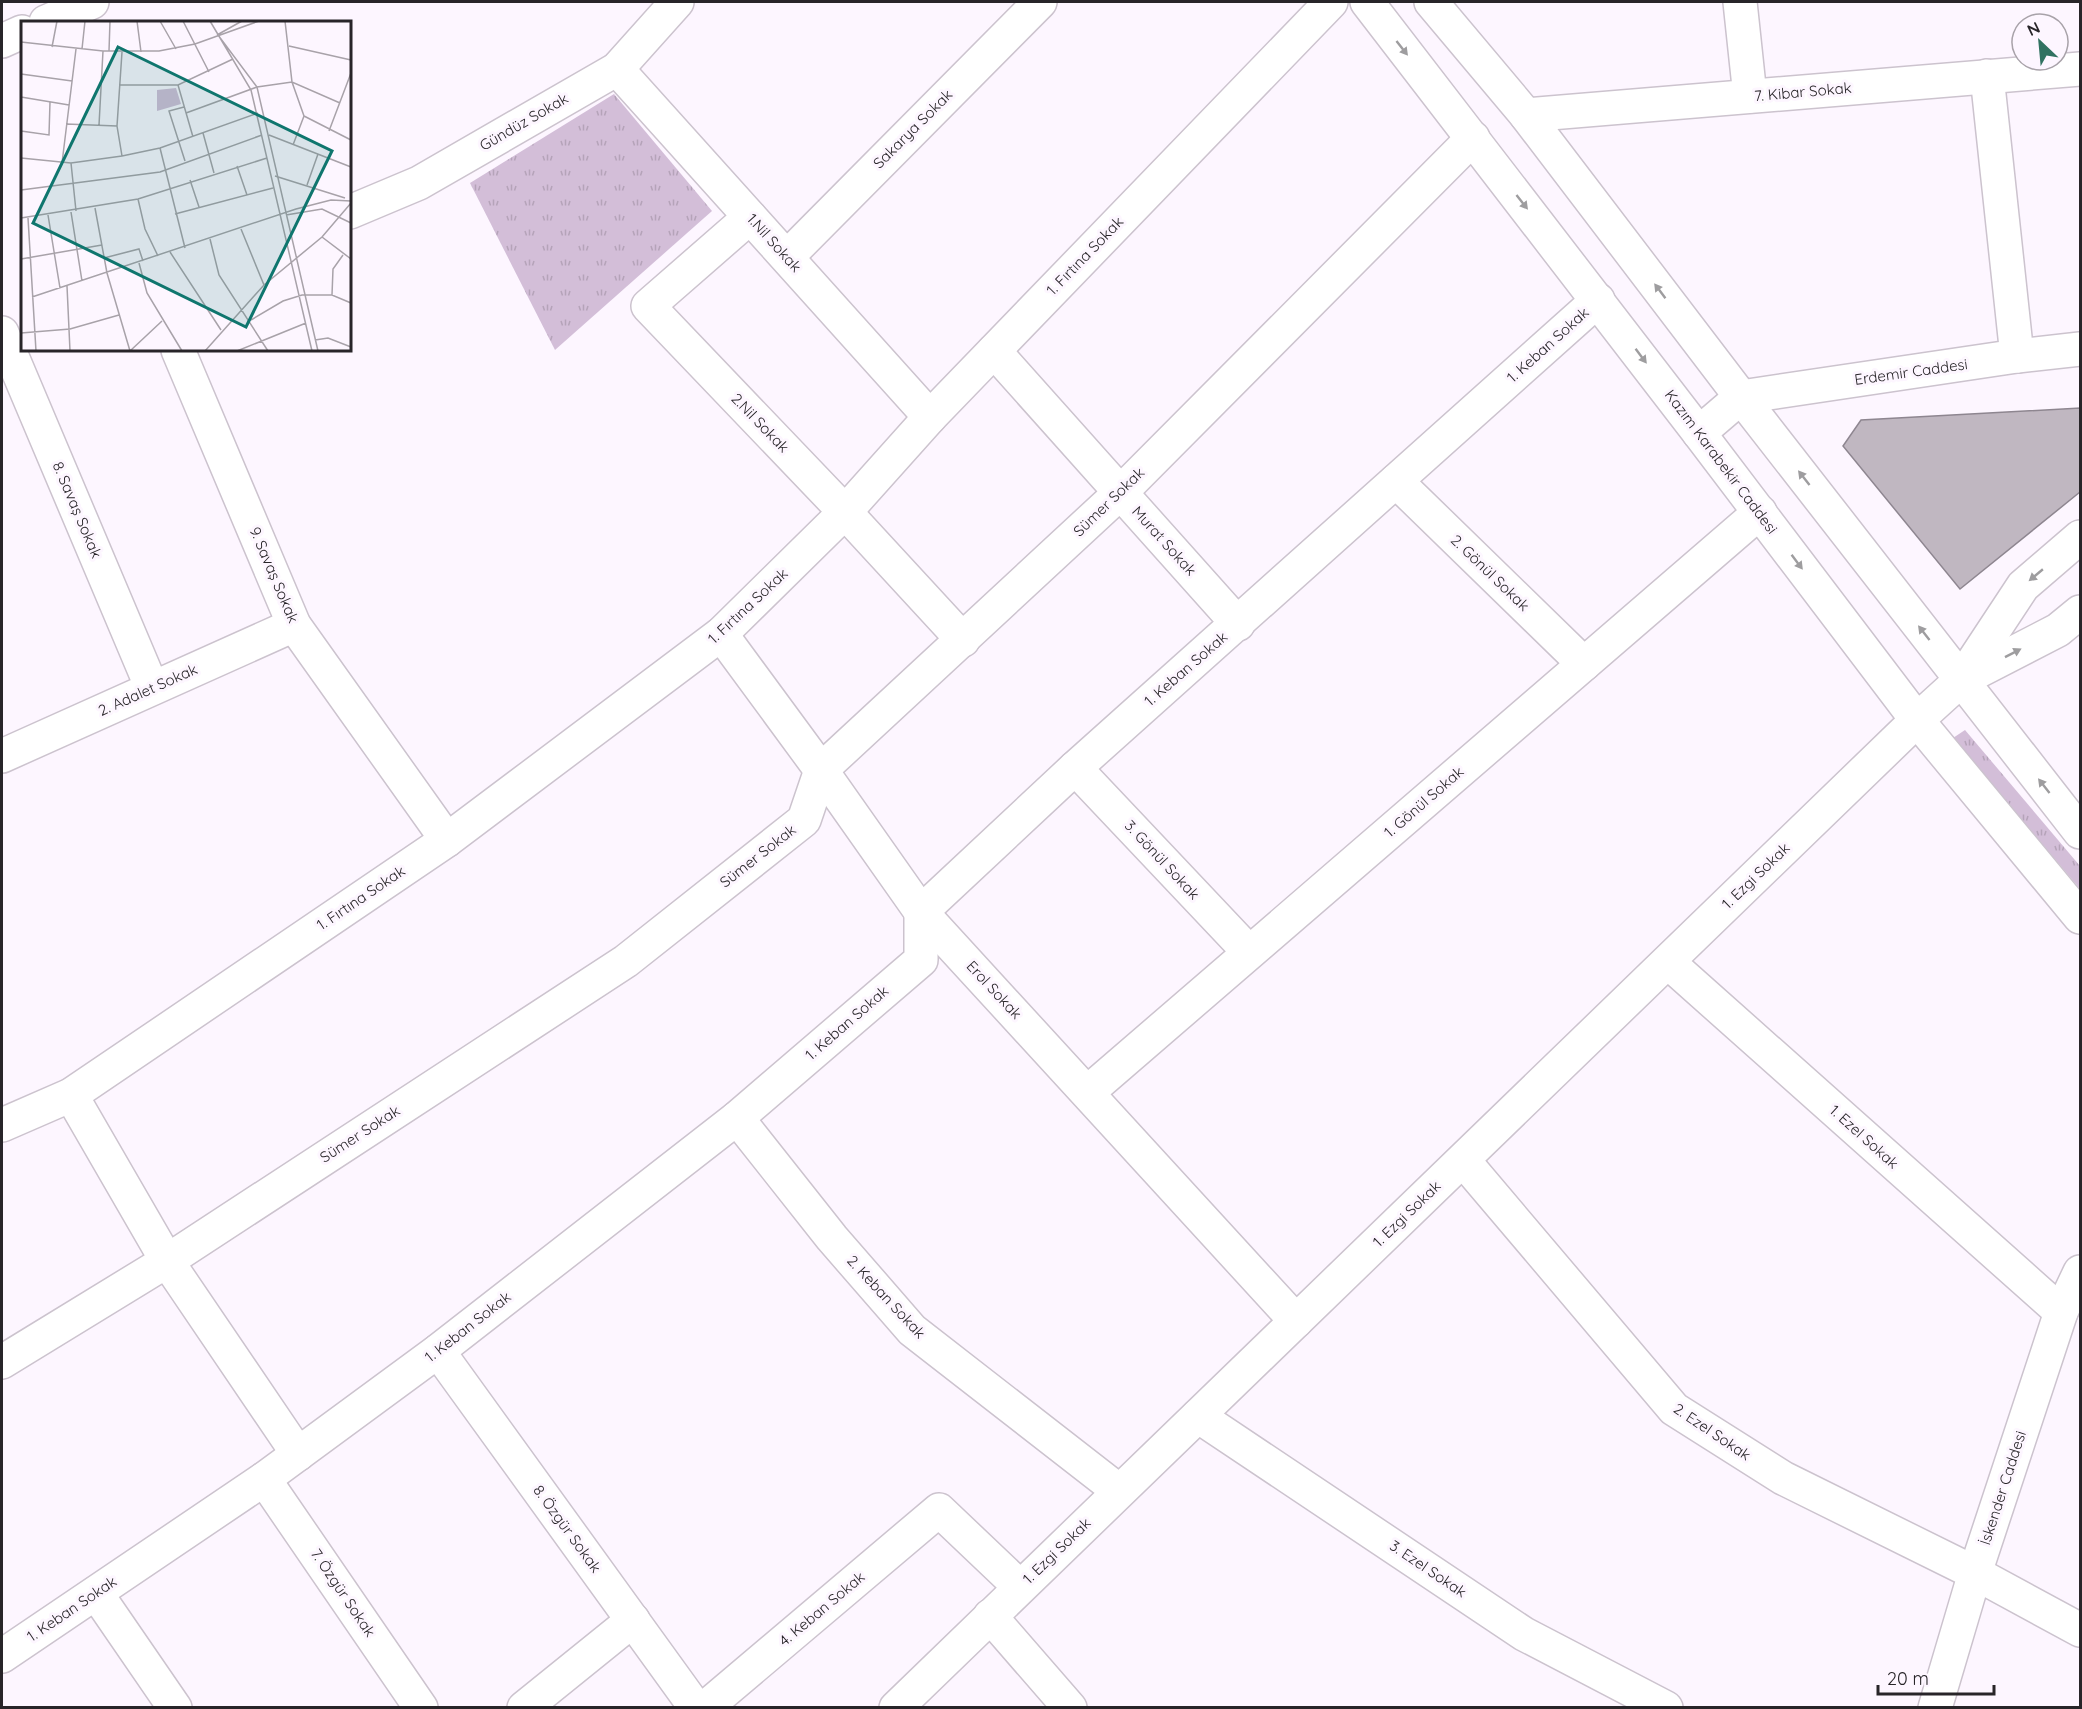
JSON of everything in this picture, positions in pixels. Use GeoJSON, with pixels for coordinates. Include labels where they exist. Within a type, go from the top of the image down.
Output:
{"type":"FeatureCollection","features":[{"type":"Feature","properties":{"kind":"street"},"geometry":{"type":"LineString","coordinates":[[52,21],[92,2]]}},
{"type":"Feature","properties":{"kind":"street","name":"Gündüz Sokak"},"geometry":{"type":"LineString","coordinates":[[351,212],[418,183],[617,69],[676,2]]}},
{"type":"Feature","properties":{"kind":"street","name":"Sakarya Sokak"},"geometry":{"type":"LineString","coordinates":[[787,257],[1040,2]]}},
{"type":"Feature","properties":{"kind":"street","name":"1. Fırtına Sokak"},"geometry":{"type":"LineString","coordinates":[[2,1125],[71,1095],[447,840],[721,634],[845,512],[930,417],[1331,2]]}},
{"type":"Feature","properties":{"kind":"street","name":"Kazım Karabekir Caddesi"},"geometry":{"type":"LineString","coordinates":[[1366,2],[1598,300],[1917,720],[2080,917]]}},
{"type":"Feature","properties":{"kind":"street"},"geometry":{"type":"LineString","coordinates":[[1431,2],[1526,115],[1741,397],[2080,832]]}},
{"type":"Feature","properties":{"kind":"street"},"geometry":{"type":"LineString","coordinates":[[1740,2],[1750,96]]}},
{"type":"Feature","properties":{"kind":"street"},"geometry":{"type":"LineString","coordinates":[[2,41],[21,32]]}},
{"type":"Feature","properties":{"kind":"street","name":"1.Nil Sokak"},"geometry":{"type":"LineString","coordinates":[[617,69],[930,417]]}},
{"type":"Feature","properties":{"kind":"street","name":"7. Kibar Sokak"},"geometry":{"type":"LineString","coordinates":[[1526,115],[2080,69]]}},
{"type":"Feature","properties":{"kind":"street"},"geometry":{"type":"LineString","coordinates":[[1987,76],[2017,356]]}},
{"type":"Feature","properties":{"kind":"street","name":"Sümer Sokak"},"geometry":{"type":"LineString","coordinates":[[2,1362],[167,1261],[626,961],[804,820],[821,770],[1121,492],[1473,138]]}},
{"type":"Feature","properties":{"kind":"street","name":"2.Nil Sokak"},"geometry":{"type":"LineString","coordinates":[[750,217],[648,306],[845,512],[963,640]]}},
{"type":"Feature","properties":{"kind":"street","name":"1. Keban Sokak"},"geometry":{"type":"LineString","coordinates":[[2,1656],[264,1479],[438,1351],[737,1119],[921,960],[921,912],[1075,768],[1598,300]]}},
{"type":"Feature","properties":{"kind":"street","name":"8. Savaş Sokak"},"geometry":{"type":"LineString","coordinates":[[2,333],[152,688]]}},
{"type":"Feature","properties":{"kind":"street","name":"Erdemir Caddesi"},"geometry":{"type":"LineString","coordinates":[[1741,397],[2017,356],[2080,349]]}},
{"type":"Feature","properties":{"kind":"street","name":"9. Savaş Sokak"},"geometry":{"type":"LineString","coordinates":[[178,351],[294,625],[447,840]]}},
{"type":"Feature","properties":{"kind":"street","name":"Murat Sokak"},"geometry":{"type":"LineString","coordinates":[[994,351],[1238,624]]}},
{"type":"Feature","properties":{"kind":"street"},"geometry":{"type":"LineString","coordinates":[[1699,433],[1741,397]]}},
{"type":"Feature","properties":{"kind":"street","name":"2. Gönül Sokak"},"geometry":{"type":"LineString","coordinates":[[1396,481],[1584,664]]}},
{"type":"Feature","properties":{"kind":"street","name":"1. Gönül Sokak"},"geometry":{"type":"LineString","coordinates":[[1088,1092],[1760,512]]}},
{"type":"Feature","properties":{"kind":"street"},"geometry":{"type":"LineString","coordinates":[[1961,680],[2023,586],[2080,537]]}},
{"type":"Feature","properties":{"kind":"street"},"geometry":{"type":"LineString","coordinates":[[1961,680],[2058,630],[2080,612]]}},
{"type":"Feature","properties":{"kind":"street","name":"2. Adalet Sokak"},"geometry":{"type":"LineString","coordinates":[[2,756],[294,625]]}},
{"type":"Feature","properties":{"kind":"street","name":"Erol Sokak"},"geometry":{"type":"LineString","coordinates":[[721,634],[921,912],[1296,1321]]}},
{"type":"Feature","properties":{"kind":"street","name":"1. Ezgi Sokak"},"geometry":{"type":"LineString","coordinates":[[896,1707],[1961,680]]}},
{"type":"Feature","properties":{"kind":"street","name":"3. Gönül Sokak"},"geometry":{"type":"LineString","coordinates":[[1075,768],[1249,952]]}},
{"type":"Feature","properties":{"kind":"street","name":"1. Ezel Sokak"},"geometry":{"type":"LineString","coordinates":[[1668,962],[2061,1312]]}},
{"type":"Feature","properties":{"kind":"street"},"geometry":{"type":"LineString","coordinates":[[71,1095],[167,1261],[298,1454]]}},
{"type":"Feature","properties":{"kind":"street","name":"2. Keban Sokak"},"geometry":{"type":"LineString","coordinates":[[737,1119],[832,1238],[912,1330],[1119,1491]]}},
{"type":"Feature","properties":{"kind":"street","name":"2. Ezel Sokak"},"geometry":{"type":"LineString","coordinates":[[1463,1160],[1674,1409],[1783,1478],[1975,1573],[2080,1630]]}},
{"type":"Feature","properties":{"kind":"street","name":"İskender Caddesi"},"geometry":{"type":"LineString","coordinates":[[1935,1707],[1975,1573],[2061,1312],[2080,1272]]}},
{"type":"Feature","properties":{"kind":"street","name":"8. Özgür Sokak"},"geometry":{"type":"LineString","coordinates":[[438,1351],[696,1707]]}},
{"type":"Feature","properties":{"kind":"street","name":"3. Ezel Sokak"},"geometry":{"type":"LineString","coordinates":[[1198,1416],[1524,1634],[1666,1707]]}},
{"type":"Feature","properties":{"kind":"street","name":"7. Özgür Sokak"},"geometry":{"type":"LineString","coordinates":[[264,1479],[421,1707]]}},
{"type":"Feature","properties":{"kind":"street","name":"4. Keban Sokak"},"geometry":{"type":"LineString","coordinates":[[705,1707],[939,1509],[1020,1587]]}},
{"type":"Feature","properties":{"kind":"street"},"geometry":{"type":"LineString","coordinates":[[96,1593],[175,1707]]}},
{"type":"Feature","properties":{"kind":"street"},"geometry":{"type":"LineString","coordinates":[[990,1616],[1070,1707]]}},
{"type":"Feature","properties":{"kind":"street"},"geometry":{"type":"LineString","coordinates":[[524,1707],[633,1620]]}},
{"type":"Feature","properties":{"kind":"green space"},"geometry":{"type":"Polygon","coordinates":[[[614,94],[712,211],[555,350],[470,183],[614,94]]]}},
{"type":"Feature","properties":{"kind":"green space"},"geometry":{"type":"Polygon","coordinates":[[[1965,730],[2080,866],[2080,889],[1953,738],[1965,730]]]}},
{"type":"Feature","properties":{"kind":"building"},"geometry":{"type":"Polygon","coordinates":[[[2080,408],[2080,492],[1960,589],[1843,446],[1861,420],[2080,408]]]}}]}
